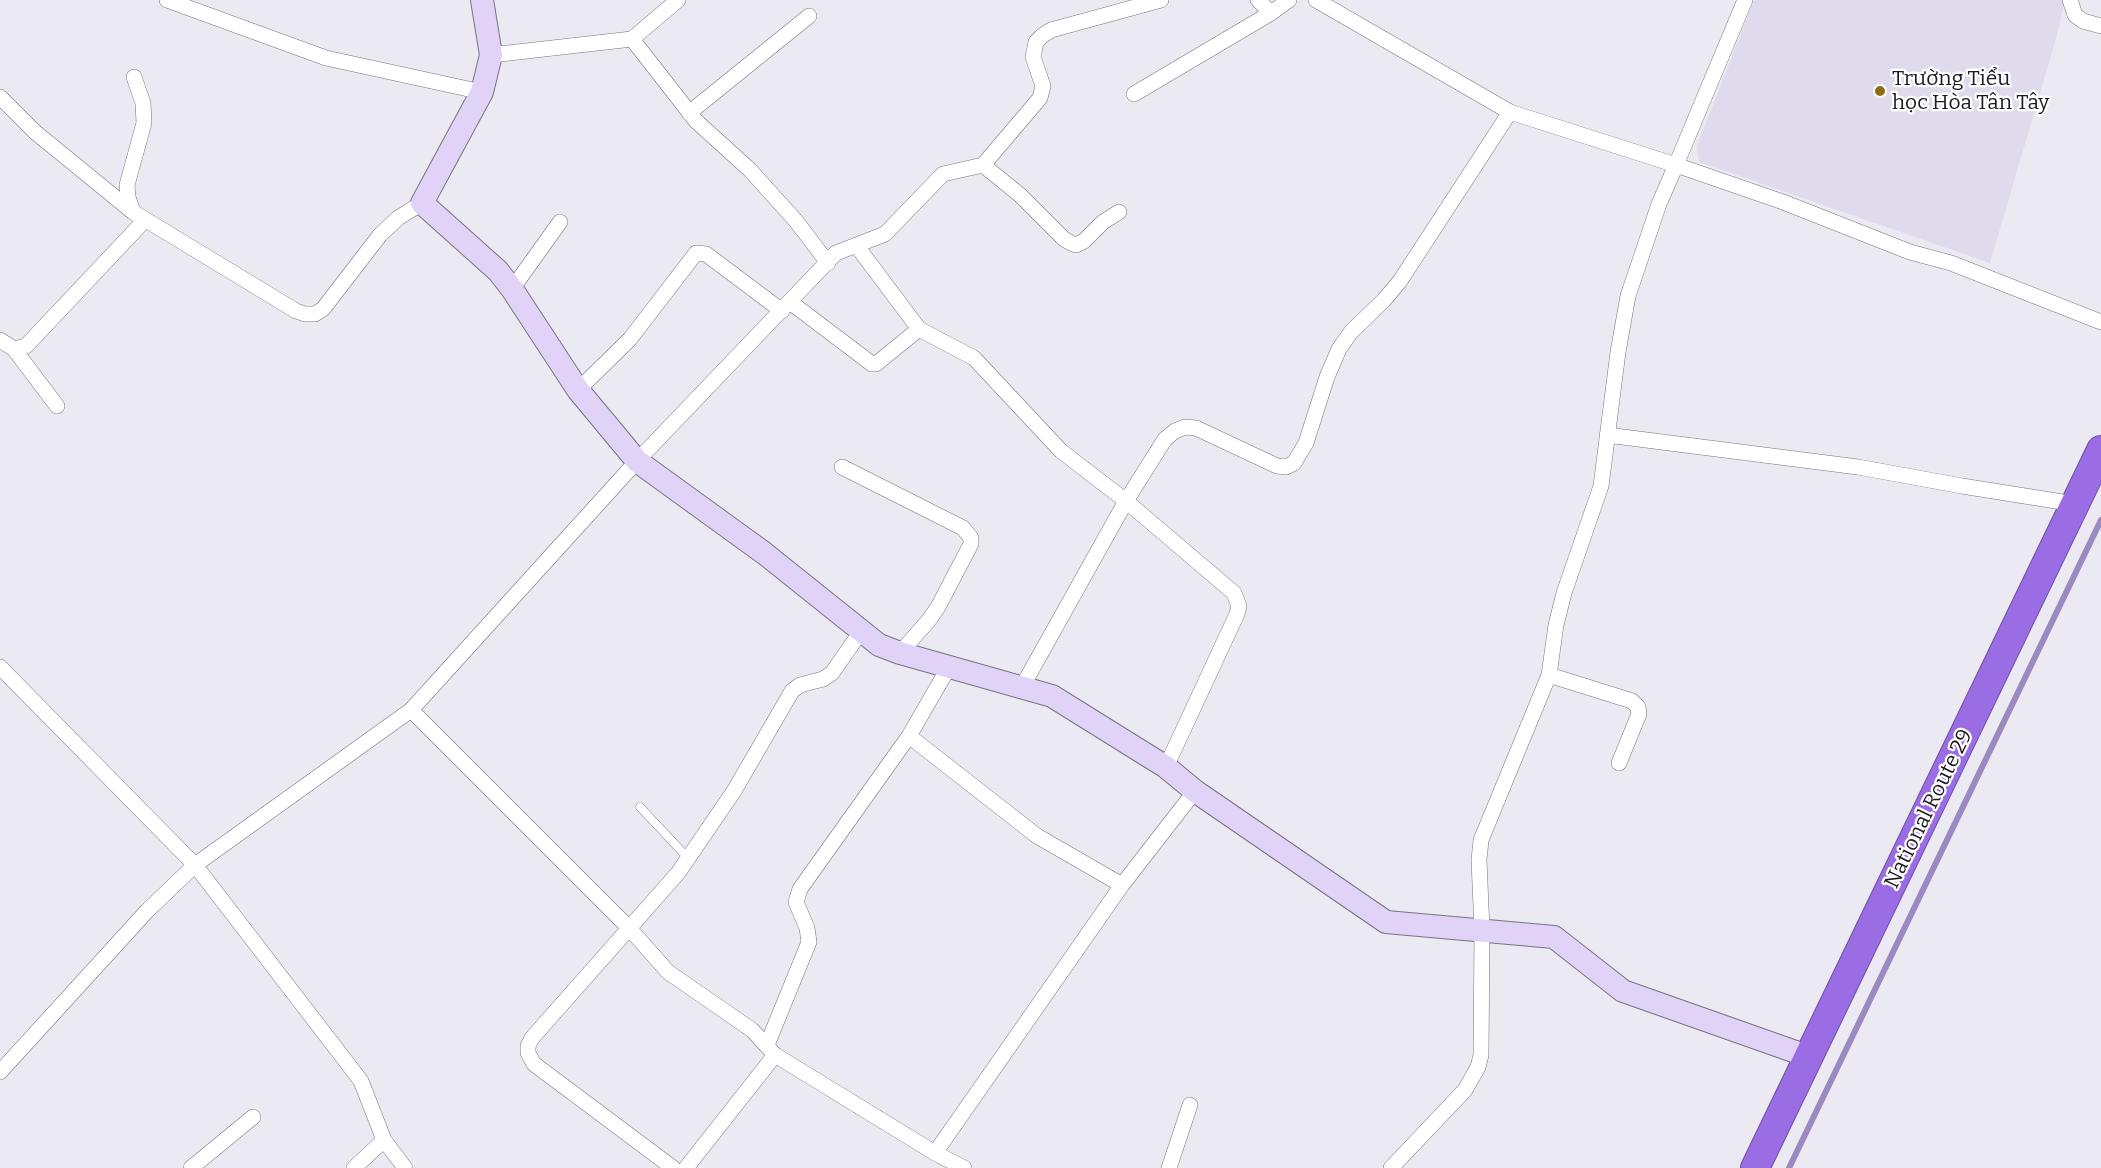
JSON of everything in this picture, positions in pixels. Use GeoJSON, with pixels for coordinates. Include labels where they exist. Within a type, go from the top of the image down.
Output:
{"type":"FeatureCollection","features":[{"type":"Feature","properties":{"kind":"highway","name":"National Route 29"},"geometry":{"type":"LineString","coordinates":[[1755,1168],[2101,450]]}},
{"type":"Feature","properties":{"kind":"street"},"geometry":{"type":"LineString","coordinates":[[167,0],[326,58],[482,92]]}},
{"type":"Feature","properties":{"kind":"street"},"geometry":{"type":"LineString","coordinates":[[0,97],[35,132],[139,216],[296,311],[315,314],[323,309],[380,235],[398,218],[422,203],[482,92],[491,55],[482,0]]}},
{"type":"Feature","properties":{"kind":"street"},"geometry":{"type":"LineString","coordinates":[[491,55],[632,39],[678,0]]}},
{"type":"Feature","properties":{"kind":"street"},"geometry":{"type":"LineString","coordinates":[[0,1072],[147,911],[195,865],[411,710],[637,462],[836,254],[885,234],[943,174],[983,165],[1040,98],[1042,86],[1033,57],[1036,42],[1042,36],[1051,30],[1161,0]]}},
{"type":"Feature","properties":{"kind":"street"},"geometry":{"type":"LineString","coordinates":[[1258,0],[1271,13]]}},
{"type":"Feature","properties":{"kind":"street"},"geometry":{"type":"LineString","coordinates":[[1134,94],[1289,0]]}},
{"type":"Feature","properties":{"kind":"street"},"geometry":{"type":"LineString","coordinates":[[1316,0],[1510,112],[1783,202],[1910,252],[1951,263],[2101,322]]}},
{"type":"Feature","properties":{"kind":"street"},"geometry":{"type":"LineString","coordinates":[[1391,1168],[1465,1090],[1478,1067],[1481,1055],[1482,930],[1479,860],[1481,840],[1549,675],[1556,626],[1564,593],[1601,486],[1618,352],[1628,296],[1659,204],[1745,0]]}},
{"type":"Feature","properties":{"kind":"street"},"geometry":{"type":"LineString","coordinates":[[2070,0],[2074,15],[2083,21],[2101,26]]}},
{"type":"Feature","properties":{"kind":"street"},"geometry":{"type":"LineString","coordinates":[[690,113],[809,16]]}},
{"type":"Feature","properties":{"kind":"street"},"geometry":{"type":"LineString","coordinates":[[632,39],[696,122],[750,170],[796,221],[828,263]]}},
{"type":"Feature","properties":{"kind":"street"},"geometry":{"type":"LineString","coordinates":[[134,77],[143,103],[144,123],[127,185],[128,196],[139,216]]}},
{"type":"Feature","properties":{"kind":"street"},"geometry":{"type":"LineString","coordinates":[[1022,687],[1126,501],[1165,439],[1185,427],[1196,428],[1277,466],[1286,467],[1294,463],[1306,443],[1327,377],[1339,349],[1351,332],[1400,281],[1510,112]]}},
{"type":"Feature","properties":{"kind":"street"},"geometry":{"type":"LineString","coordinates":[[983,165],[1020,195],[1064,239],[1076,245],[1084,241],[1103,222],[1119,212]]}},
{"type":"Feature","properties":{"kind":"street"},"geometry":{"type":"LineString","coordinates":[[422,203],[498,271],[578,390],[637,462],[764,553],[879,645],[1052,696],[1166,767],[1195,791],[1386,922],[1554,937],[1623,991],[1810,1057]]}},
{"type":"Feature","properties":{"kind":"street"},"geometry":{"type":"LineString","coordinates":[[5,347],[26,346],[139,216]]}},
{"type":"Feature","properties":{"kind":"street"},"geometry":{"type":"LineString","coordinates":[[512,289],[560,222]]}},
{"type":"Feature","properties":{"kind":"street"},"geometry":{"type":"LineString","coordinates":[[856,245],[920,329],[974,358],[1061,451],[1126,501],[1234,593],[1239,606],[1237,614],[1166,767]]}},
{"type":"Feature","properties":{"kind":"street"},"geometry":{"type":"LineString","coordinates":[[578,390],[630,339],[696,253],[706,254],[872,364],[876,364],[920,329]]}},
{"type":"Feature","properties":{"kind":"street"},"geometry":{"type":"LineString","coordinates":[[5,347],[57,406]]}},
{"type":"Feature","properties":{"kind":"street"},"geometry":{"type":"LineString","coordinates":[[1607,435],[1858,467],[2075,504]]}},
{"type":"Feature","properties":{"kind":"street"},"geometry":{"type":"LineString","coordinates":[[842,467],[963,528],[971,538],[971,544],[938,607],[900,653]]}},
{"type":"Feature","properties":{"kind":"street"},"geometry":{"type":"LineString","coordinates":[[673,1168],[534,1064],[528,1053],[532,1038],[651,905],[688,858],[734,791],[792,691],[800,685],[823,679],[832,673],[862,630]]}},
{"type":"Feature","properties":{"kind":"street"},"geometry":{"type":"LineString","coordinates":[[687,1168],[771,1050],[809,942],[807,928],[797,907],[796,895],[909,736],[949,667]]}},
{"type":"Feature","properties":{"kind":"street"},"geometry":{"type":"LineString","coordinates":[[0,668],[195,865],[361,1082],[384,1140],[405,1168]]}},
{"type":"Feature","properties":{"kind":"street"},"geometry":{"type":"LineString","coordinates":[[1549,675],[1632,701],[1638,707],[1639,714],[1619,763]]}},
{"type":"Feature","properties":{"kind":"street"},"geometry":{"type":"LineString","coordinates":[[411,710],[629,928],[668,972],[739,1020],[771,1050],[935,1153],[964,1168]]}},
{"type":"Feature","properties":{"kind":"street"},"geometry":{"type":"LineString","coordinates":[[909,736],[1037,836],[1122,885]]}},
{"type":"Feature","properties":{"kind":"street"},"geometry":{"type":"LineString","coordinates":[[935,1153],[1122,885],[1195,791]]}},
{"type":"Feature","properties":{"kind":"street"},"geometry":{"type":"LineString","coordinates":[[1169,1168],[1190,1105]]}},
{"type":"Feature","properties":{"kind":"street"},"geometry":{"type":"LineString","coordinates":[[191,1168],[253,1117]]}},
{"type":"Feature","properties":{"kind":"street"},"geometry":{"type":"LineString","coordinates":[[354,1168],[384,1140]]}},
{"type":"Feature","properties":{"kind":"lane"},"geometry":{"type":"LineString","coordinates":[[640,807],[688,858]]}},
{"type":"Feature","properties":{"kind":"shaded area","name":"Trường Tiểu học Hòa Tân Tây"},"geometry":{"type":"Polygon","coordinates":[[[1754,0],[2065,0],[2057,35],[1990,263],[1699,162],[1697,146],[1754,0]]]}},
{"type":"Feature","properties":{"kind":"waterway"},"geometry":{"type":"LineString","coordinates":[[1789,1168],[2101,520]]}},
{"type":"Feature","properties":{"kind":"place","name":"Trường Tiểu học Hòa Tân Tây"},"geometry":{"type":"Point","coordinates":[1880,91]}}]}
